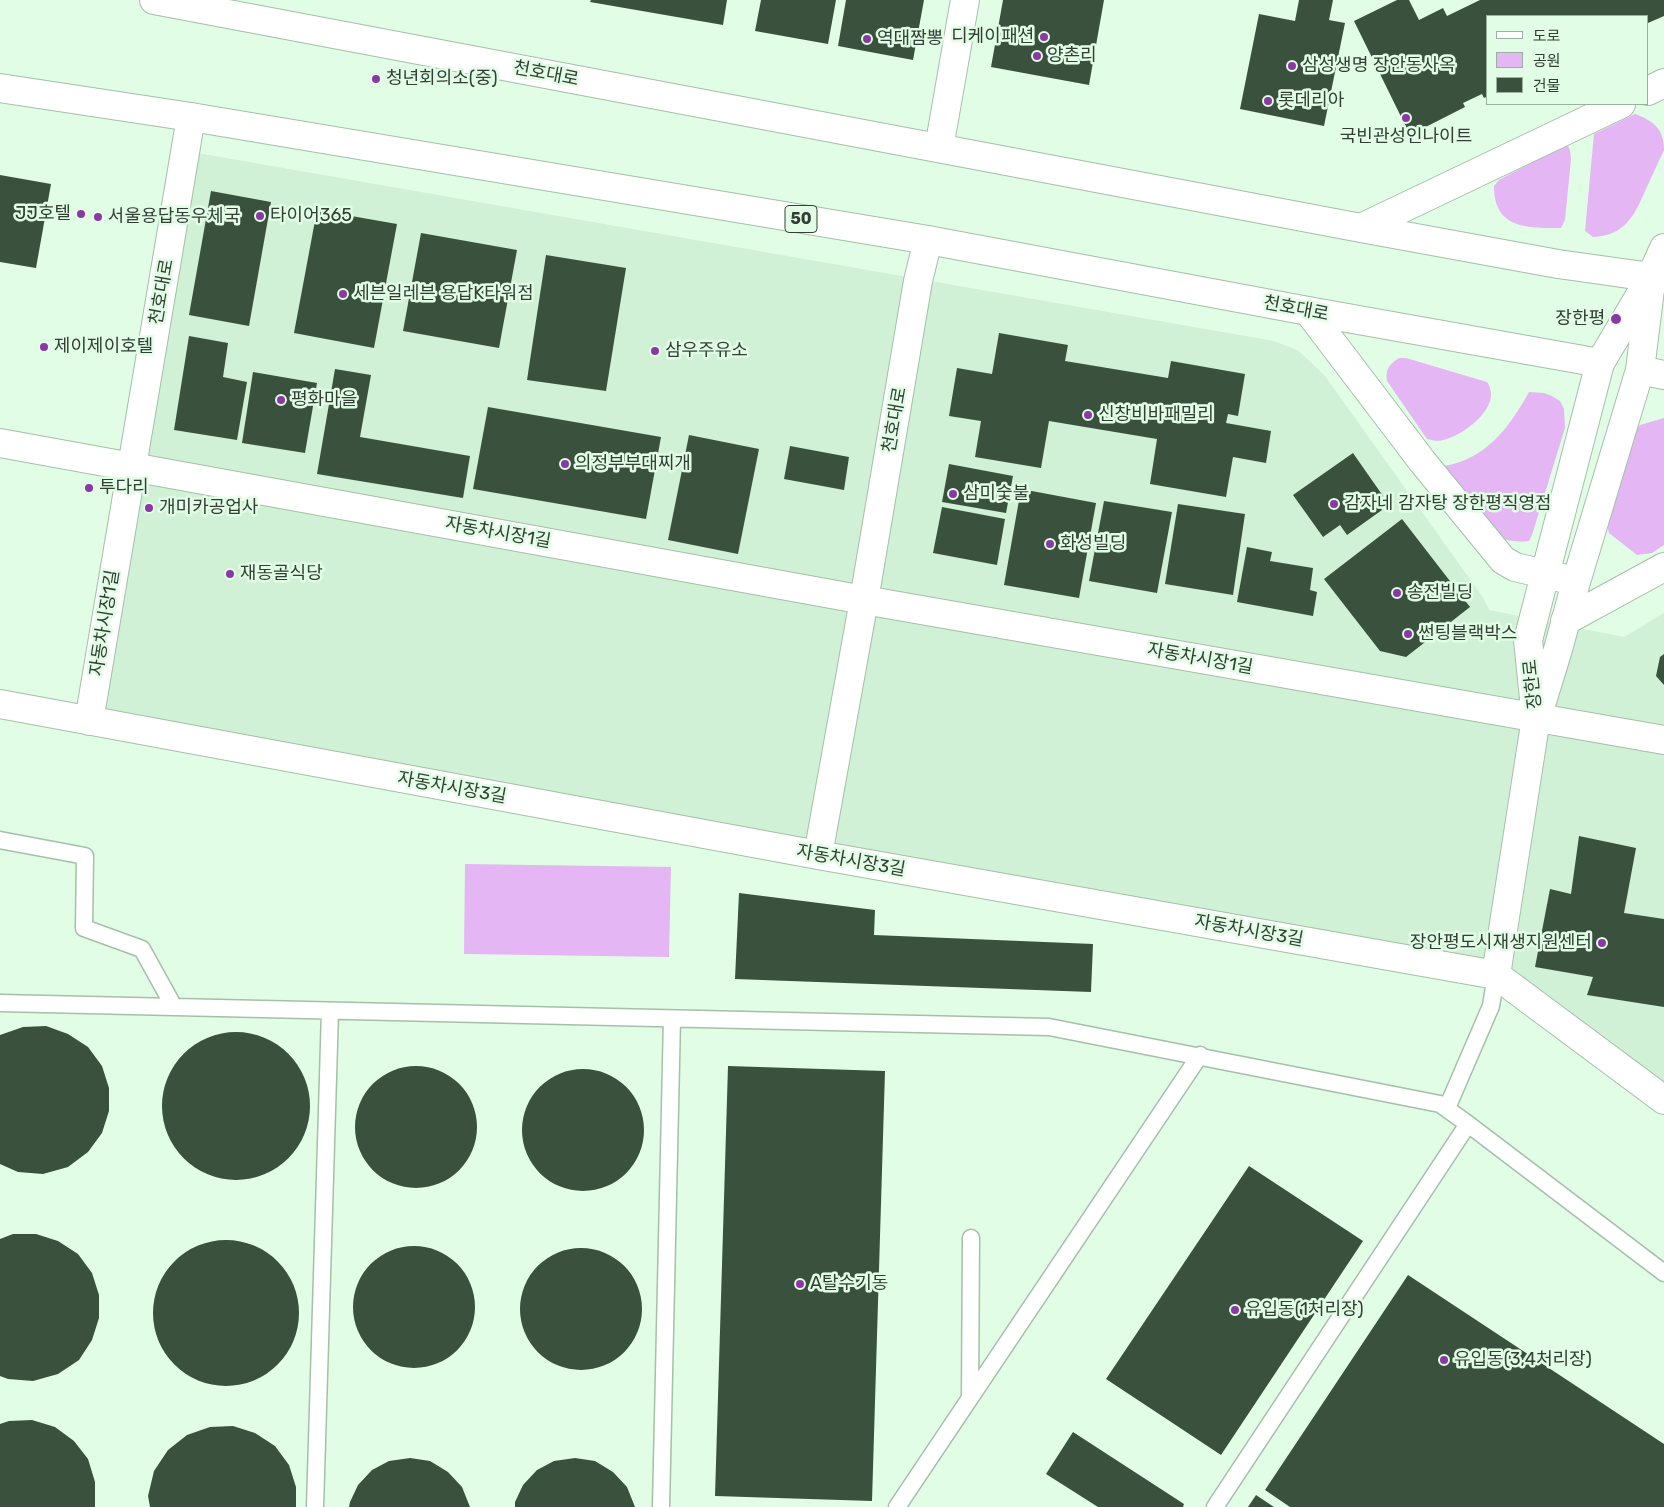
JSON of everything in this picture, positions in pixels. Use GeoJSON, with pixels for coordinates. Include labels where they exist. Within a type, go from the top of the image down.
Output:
{"type":"FeatureCollection","features":[{"type":"Feature","properties":{"kind":"street","name":"천호대로"},"geometry":{"type":"LineString","coordinates":[[154,0],[213,5],[939,148],[1361,228],[1558,264],[1657,278]]}},
{"type":"Feature","properties":{"kind":"street"},"geometry":{"type":"LineString","coordinates":[[939,148],[965,0]]}},
{"type":"Feature","properties":{"kind":"street"},"geometry":{"type":"LineString","coordinates":[[1649,90],[1664,83]]}},
{"type":"Feature","properties":{"kind":"street","name":"천호대로"},"geometry":{"type":"LineString","coordinates":[[0,88],[191,117],[928,240],[1652,373]]}},
{"type":"Feature","properties":{"kind":"street"},"geometry":{"type":"LineString","coordinates":[[1361,228],[1619,105]]}},
{"type":"Feature","properties":{"kind":"street","name":"천호대로"},"geometry":{"type":"LineString","coordinates":[[131,466],[191,117]]}},
{"type":"Feature","properties":{"kind":"street","name":"천호대로"},"geometry":{"type":"LineString","coordinates":[[864,600],[918,281],[928,240]]}},
{"type":"Feature","properties":{"kind":"street","name":"장한로"},"geometry":{"type":"LineString","coordinates":[[1536,718],[1560,646],[1576,582],[1652,373],[1657,278],[1664,248]]}},
{"type":"Feature","properties":{"kind":"street","name":"장한로"},"geometry":{"type":"LineString","coordinates":[[1536,718],[1528,640],[1600,363],[1657,278]]}},
{"type":"Feature","properties":{"kind":"street"},"geometry":{"type":"LineString","coordinates":[[1308,311],[1422,461],[1503,560],[1522,589],[1534,616]]}},
{"type":"Feature","properties":{"kind":"street","name":"자동차시장1길"},"geometry":{"type":"LineString","coordinates":[[0,443],[864,600],[1664,740]]}},
{"type":"Feature","properties":{"kind":"street","name":"자동차시장1길"},"geometry":{"type":"LineString","coordinates":[[89,721],[131,466]]}},
{"type":"Feature","properties":{"kind":"street"},"geometry":{"type":"LineString","coordinates":[[1503,560],[1515,567],[1576,582]]}},
{"type":"Feature","properties":{"kind":"street"},"geometry":{"type":"LineString","coordinates":[[1565,620],[1664,567]]}},
{"type":"Feature","properties":{"kind":"street"},"geometry":{"type":"LineString","coordinates":[[818,855],[864,600]]}},
{"type":"Feature","properties":{"kind":"street","name":"자동차시장3길"},"geometry":{"type":"LineString","coordinates":[[0,704],[818,855],[1496,975],[1664,1100]]}},
{"type":"Feature","properties":{"kind":"street"},"geometry":{"type":"LineString","coordinates":[[1496,975],[1536,718]]}},
{"type":"Feature","properties":{"kind":"lane"},"geometry":{"type":"LineString","coordinates":[[0,840],[85,856],[84,928],[142,949],[174,1007]]}},
{"type":"Feature","properties":{"kind":"lane"},"geometry":{"type":"LineString","coordinates":[[1447,1108],[1491,1006],[1496,975]]}},
{"type":"Feature","properties":{"kind":"lane"},"geometry":{"type":"LineString","coordinates":[[0,1003],[1049,1027],[1440,1104],[1664,1274]]}},
{"type":"Feature","properties":{"kind":"lane"},"geometry":{"type":"LineString","coordinates":[[315,1507],[330,1011]]}},
{"type":"Feature","properties":{"kind":"lane"},"geometry":{"type":"LineString","coordinates":[[661,1507],[672,1019]]}},
{"type":"Feature","properties":{"kind":"lane"},"geometry":{"type":"LineString","coordinates":[[897,1507],[1200,1056]]}},
{"type":"Feature","properties":{"kind":"lane"},"geometry":{"type":"LineString","coordinates":[[1215,1507],[1468,1124]]}},
{"type":"Feature","properties":{"kind":"lane"},"geometry":{"type":"LineString","coordinates":[[970,1398],[971,1238]]}},
{"type":"Feature","properties":{"kind":"shaded area"},"geometry":{"type":"Polygon","coordinates":[[[186,151],[1274,341],[1299,351],[1325,376],[1484,599],[1489,610],[1624,637],[1664,613],[1664,1100],[1496,975],[89,721],[186,151]]]}},
{"type":"Feature","properties":{"kind":"green space"},"geometry":{"type":"Polygon","coordinates":[[[1635,114],[1657,127],[1662,136],[1664,150],[1633,216],[1614,232],[1593,237],[1585,231],[1594,134],[1635,114]]]}},
{"type":"Feature","properties":{"kind":"green space"},"geometry":{"type":"Polygon","coordinates":[[[1567,144],[1571,159],[1565,220],[1561,228],[1525,226],[1506,218],[1495,200],[1494,186],[1499,180],[1567,144]]]}},
{"type":"Feature","properties":{"kind":"green space"},"geometry":{"type":"Polygon","coordinates":[[[1399,358],[1406,358],[1487,382],[1491,391],[1490,401],[1486,410],[1461,433],[1439,441],[1427,439],[1387,381],[1389,368],[1399,358]]]}},
{"type":"Feature","properties":{"kind":"green space"},"geometry":{"type":"Polygon","coordinates":[[[1529,392],[1544,393],[1560,401],[1564,409],[1565,428],[1529,541],[1507,540],[1492,532],[1485,525],[1444,466],[1472,457],[1495,440],[1513,418],[1529,392]]]}},
{"type":"Feature","properties":{"kind":"green space"},"geometry":{"type":"Polygon","coordinates":[[[1664,418],[1664,545],[1652,553],[1637,555],[1609,533],[1606,521],[1632,434],[1640,425],[1664,418]]]}},
{"type":"Feature","properties":{"kind":"green space"},"geometry":{"type":"Polygon","coordinates":[[[465,864],[671,867],[669,957],[464,954],[465,864]]]}},
{"type":"Feature","properties":{"kind":"building"},"geometry":{"type":"Polygon","coordinates":[[[591,0],[727,0],[723,25],[590,2],[591,0]]]}},
{"type":"Feature","properties":{"kind":"building"},"geometry":{"type":"Polygon","coordinates":[[[761,0],[836,0],[828,44],[755,31],[761,0]]]}},
{"type":"Feature","properties":{"kind":"building"},"geometry":{"type":"Polygon","coordinates":[[[846,0],[924,0],[913,60],[838,46],[846,0]]]}},
{"type":"Feature","properties":{"kind":"building"},"geometry":{"type":"Polygon","coordinates":[[[1003,0],[1104,0],[1089,85],[991,67],[1003,0]]]}},
{"type":"Feature","properties":{"kind":"building","name":"삼성생명 장안동사옥"},"geometry":{"type":"Polygon","coordinates":[[[1299,0],[1333,0],[1329,20],[1345,23],[1324,126],[1240,109],[1259,14],[1295,21],[1299,0]]]}},
{"type":"Feature","properties":{"kind":"building"},"geometry":{"type":"Polygon","coordinates":[[[1397,0],[1409,0],[1419,20],[1443,8],[1447,16],[1480,0],[1664,0],[1664,16],[1649,23],[1649,15],[1486,15],[1486,97],[1484,98],[1482,94],[1463,103],[1465,107],[1410,135],[1354,21],[1397,0]]]}},
{"type":"Feature","properties":{"kind":"building"},"geometry":{"type":"Polygon","coordinates":[[[0,175],[51,184],[36,268],[0,262],[0,175]]]}},
{"type":"Feature","properties":{"kind":"building"},"geometry":{"type":"Polygon","coordinates":[[[211,191],[271,202],[249,326],[189,315],[211,191]]]}},
{"type":"Feature","properties":{"kind":"building"},"geometry":{"type":"Polygon","coordinates":[[[317,210],[397,224],[374,348],[294,333],[317,210]]]}},
{"type":"Feature","properties":{"kind":"building"},"geometry":{"type":"Polygon","coordinates":[[[421,233],[517,250],[499,348],[403,331],[421,233]]]}},
{"type":"Feature","properties":{"kind":"building"},"geometry":{"type":"Polygon","coordinates":[[[546,255],[626,268],[606,391],[527,380],[546,255]]]}},
{"type":"Feature","properties":{"kind":"building","name":"신창비바패밀리"},"geometry":{"type":"Polygon","coordinates":[[[999,333],[1068,345],[1065,361],[1168,378],[1171,361],[1245,374],[1238,416],[1228,414],[1226,423],[1271,431],[1266,463],[1233,457],[1226,497],[1150,484],[1157,439],[1049,421],[1041,468],[975,457],[981,421],[949,416],[957,368],[992,374],[999,333]]]}},
{"type":"Feature","properties":{"kind":"building"},"geometry":{"type":"Polygon","coordinates":[[[189,336],[228,343],[223,377],[247,382],[237,440],[174,430],[189,336]]]}},
{"type":"Feature","properties":{"kind":"building"},"geometry":{"type":"Polygon","coordinates":[[[335,369],[371,375],[360,437],[470,456],[463,498],[317,474],[335,369]]]}},
{"type":"Feature","properties":{"kind":"building"},"geometry":{"type":"Polygon","coordinates":[[[253,372],[317,383],[305,453],[242,443],[253,372]]]}},
{"type":"Feature","properties":{"kind":"building"},"geometry":{"type":"Polygon","coordinates":[[[488,407],[661,437],[646,519],[473,489],[488,407]]]}},
{"type":"Feature","properties":{"kind":"building"},"geometry":{"type":"Polygon","coordinates":[[[689,435],[759,449],[738,554],[668,540],[689,435]]]}},
{"type":"Feature","properties":{"kind":"building"},"geometry":{"type":"Polygon","coordinates":[[[790,446],[849,457],[844,490],[784,479],[790,446]]]}},
{"type":"Feature","properties":{"kind":"building"},"geometry":{"type":"Polygon","coordinates":[[[1353,453],[1383,496],[1376,501],[1382,510],[1347,535],[1340,525],[1323,537],[1293,495],[1353,453]]]}},
{"type":"Feature","properties":{"kind":"building"},"geometry":{"type":"Polygon","coordinates":[[[949,464],[1013,476],[1006,513],[942,502],[949,464]]]}},
{"type":"Feature","properties":{"kind":"building","name":"화성빌딩"},"geometry":{"type":"Polygon","coordinates":[[[1021,489],[1096,503],[1079,598],[1004,585],[1021,489]]]}},
{"type":"Feature","properties":{"kind":"building"},"geometry":{"type":"Polygon","coordinates":[[[1104,501],[1172,512],[1157,593],[1089,581],[1104,501]]]}},
{"type":"Feature","properties":{"kind":"building"},"geometry":{"type":"Polygon","coordinates":[[[1178,504],[1245,514],[1233,595],[1165,584],[1178,504]]]}},
{"type":"Feature","properties":{"kind":"building"},"geometry":{"type":"Polygon","coordinates":[[[942,507],[1005,519],[997,565],[933,553],[942,507]]]}},
{"type":"Feature","properties":{"kind":"building","name":"송전빌딩"},"geometry":{"type":"Polygon","coordinates":[[[1402,519],[1470,607],[1406,657],[1380,651],[1324,579],[1402,519]]]}},
{"type":"Feature","properties":{"kind":"building"},"geometry":{"type":"Polygon","coordinates":[[[1247,547],[1272,552],[1270,561],[1313,568],[1310,590],[1317,592],[1313,616],[1237,602],[1247,547]]]}},
{"type":"Feature","properties":{"kind":"building"},"geometry":{"type":"Polygon","coordinates":[[[1664,654],[1664,685],[1656,676],[1660,657],[1664,654]]]}},
{"type":"Feature","properties":{"kind":"building","name":"장안평도시재생지원센터"},"geometry":{"type":"Polygon","coordinates":[[[1579,836],[1636,848],[1624,913],[1664,919],[1664,1007],[1587,995],[1593,977],[1535,967],[1550,889],[1571,894],[1579,836]]]}},
{"type":"Feature","properties":{"kind":"building"},"geometry":{"type":"Polygon","coordinates":[[[739,893],[875,910],[874,935],[1093,944],[1091,992],[735,979],[739,893]]]}},
{"type":"Feature","properties":{"kind":"building"},"geometry":{"type":"Polygon","coordinates":[[[46,1026],[68,1034],[88,1047],[102,1066],[109,1088],[109,1111],[102,1133],[88,1152],[68,1167],[43,1174],[18,1172],[0,1164],[0,1035],[23,1027],[46,1026]]]}},
{"type":"Feature","properties":{"kind":"building"},"geometry":{"type":"Polygon","coordinates":[[[236,1032],[264,1038],[288,1054],[304,1078],[310,1106],[304,1134],[288,1158],[264,1174],[236,1180],[208,1174],[184,1158],[168,1134],[162,1106],[168,1078],[184,1054],[208,1038],[236,1032]]]}},
{"type":"Feature","properties":{"kind":"building"},"geometry":{"type":"Polygon","coordinates":[[[416,1066],[428,1067],[439,1071],[450,1076],[459,1084],[467,1093],[472,1104],[476,1115],[476,1139],[472,1150],[467,1161],[459,1170],[450,1178],[439,1183],[428,1187],[416,1188],[404,1187],[393,1183],[382,1178],[373,1170],[365,1161],[360,1150],[356,1139],[355,1127],[356,1115],[360,1104],[365,1093],[373,1084],[382,1076],[393,1071],[404,1067],[416,1066]]]}},
{"type":"Feature","properties":{"kind":"building","name":"A탈수기동"},"geometry":{"type":"Polygon","coordinates":[[[728,1066],[885,1071],[872,1501],[715,1496],[728,1066]]]}},
{"type":"Feature","properties":{"kind":"building"},"geometry":{"type":"Polygon","coordinates":[[[583,1069],[595,1070],[606,1074],[617,1079],[626,1087],[634,1096],[639,1107],[643,1118],[643,1142],[639,1153],[634,1164],[626,1173],[617,1181],[606,1186],[595,1190],[583,1191],[571,1190],[560,1186],[549,1181],[540,1173],[532,1164],[527,1153],[523,1142],[522,1130],[523,1118],[527,1107],[532,1096],[540,1087],[549,1079],[560,1074],[571,1070],[583,1069]]]}},
{"type":"Feature","properties":{"kind":"building","name":"유입동(1처리장)"},"geometry":{"type":"Polygon","coordinates":[[[1249,1166],[1363,1241],[1221,1455],[1106,1379],[1249,1166]]]}},
{"type":"Feature","properties":{"kind":"building"},"geometry":{"type":"Polygon","coordinates":[[[13,1234],[36,1234],[58,1241],[78,1254],[92,1273],[99,1295],[99,1318],[92,1340],[79,1360],[58,1374],[33,1381],[8,1379],[0,1376],[0,1239],[13,1234]]]}},
{"type":"Feature","properties":{"kind":"building"},"geometry":{"type":"Polygon","coordinates":[[[226,1240],[254,1245],[278,1261],[294,1285],[299,1313],[294,1341],[278,1365],[254,1381],[226,1386],[198,1381],[174,1365],[158,1341],[153,1313],[158,1285],[174,1261],[198,1245],[226,1240]]]}},
{"type":"Feature","properties":{"kind":"building"},"geometry":{"type":"Polygon","coordinates":[[[414,1246],[426,1247],[437,1251],[448,1256],[457,1264],[465,1273],[470,1284],[474,1295],[474,1319],[470,1330],[465,1341],[457,1350],[448,1358],[437,1363],[426,1367],[414,1368],[402,1367],[391,1363],[380,1358],[371,1350],[363,1341],[358,1330],[354,1319],[353,1307],[354,1295],[358,1284],[363,1273],[371,1264],[380,1256],[391,1251],[402,1247],[414,1246]]]}},
{"type":"Feature","properties":{"kind":"building"},"geometry":{"type":"Polygon","coordinates":[[[581,1248],[593,1249],[604,1253],[615,1258],[624,1266],[632,1275],[637,1286],[641,1297],[641,1321],[637,1332],[632,1343],[624,1352],[615,1360],[604,1365],[593,1369],[581,1370],[569,1369],[558,1365],[547,1360],[538,1352],[530,1343],[525,1332],[521,1321],[520,1309],[521,1297],[525,1286],[530,1275],[538,1266],[547,1258],[558,1253],[569,1249],[581,1248]]]}},
{"type":"Feature","properties":{"kind":"building","name":"유입동(3,4처리장)"},"geometry":{"type":"Polygon","coordinates":[[[1408,1275],[1664,1444],[1664,1507],[1290,1507],[1265,1490],[1408,1275]]]}},
{"type":"Feature","properties":{"kind":"building"},"geometry":{"type":"Polygon","coordinates":[[[32,1420],[55,1427],[74,1441],[88,1459],[95,1482],[95,1507],[0,1507],[0,1424],[9,1421],[32,1420]]]}},
{"type":"Feature","properties":{"kind":"building"},"geometry":{"type":"Polygon","coordinates":[[[233,1426],[255,1433],[275,1446],[289,1465],[296,1487],[296,1507],[150,1507],[148,1496],[154,1471],[168,1450],[187,1435],[210,1427],[233,1426]]]}},
{"type":"Feature","properties":{"kind":"building"},"geometry":{"type":"Polygon","coordinates":[[[1073,1432],[1184,1504],[1183,1507],[1098,1507],[1046,1474],[1073,1432]]]}},
{"type":"Feature","properties":{"kind":"building"},"geometry":{"type":"Polygon","coordinates":[[[410,1458],[430,1461],[448,1472],[462,1487],[470,1507],[349,1507],[358,1485],[372,1470],[389,1461],[410,1458]]]}},
{"type":"Feature","properties":{"kind":"building"},"geometry":{"type":"Polygon","coordinates":[[[575,1458],[595,1461],[613,1472],[627,1487],[635,1507],[515,1507],[515,1502],[523,1485],[537,1470],[554,1461],[575,1458]]]}},
{"type":"Feature","properties":{"kind":"building"},"geometry":{"type":"Polygon","coordinates":[[[1256,1495],[1274,1507],[1248,1507],[1256,1495]]]}},
{"type":"Feature","properties":{"kind":"place","name":"디케이패션"},"geometry":{"type":"Point","coordinates":[1044,37]}},
{"type":"Feature","properties":{"kind":"place","name":"역대짬뽕"},"geometry":{"type":"Point","coordinates":[867,39]}},
{"type":"Feature","properties":{"kind":"place","name":"양촌리"},"geometry":{"type":"Point","coordinates":[1037,56]}},
{"type":"Feature","properties":{"kind":"place","name":"삼성생명 장안동사옥"},"geometry":{"type":"Point","coordinates":[1292,66]}},
{"type":"Feature","properties":{"kind":"place","name":"청년회의소(중)"},"geometry":{"type":"Point","coordinates":[376,79]}},
{"type":"Feature","properties":{"kind":"place","name":"롯데리아"},"geometry":{"type":"Point","coordinates":[1268,101]}},
{"type":"Feature","properties":{"kind":"place","name":"국빈관성인나이트"},"geometry":{"type":"Point","coordinates":[1406,118]}},
{"type":"Feature","properties":{"kind":"place","name":"JJ호텔"},"geometry":{"type":"Point","coordinates":[81,214]}},
{"type":"Feature","properties":{"kind":"place","name":"타이어365"},"geometry":{"type":"Point","coordinates":[260,216]}},
{"type":"Feature","properties":{"kind":"place","name":"서울용답동우체국"},"geometry":{"type":"Point","coordinates":[98,217]}},
{"type":"Feature","properties":{"kind":"place","name":"세븐일레븐 용답K타워점"},"geometry":{"type":"Point","coordinates":[343,294]}},
{"type":"Feature","properties":{"kind":"place","name":"장한평"},"geometry":{"type":"Point","coordinates":[1616,319]}},
{"type":"Feature","properties":{"kind":"place","name":"제이제이호텔"},"geometry":{"type":"Point","coordinates":[44,347]}},
{"type":"Feature","properties":{"kind":"place","name":"삼우주유소"},"geometry":{"type":"Point","coordinates":[655,351]}},
{"type":"Feature","properties":{"kind":"place","name":"평화마을"},"geometry":{"type":"Point","coordinates":[281,400]}},
{"type":"Feature","properties":{"kind":"place","name":"신창비바패밀리"},"geometry":{"type":"Point","coordinates":[1088,415]}},
{"type":"Feature","properties":{"kind":"place","name":"의정부부대찌개"},"geometry":{"type":"Point","coordinates":[565,464]}},
{"type":"Feature","properties":{"kind":"place","name":"투다리"},"geometry":{"type":"Point","coordinates":[89,488]}},
{"type":"Feature","properties":{"kind":"place","name":"삼미숯불"},"geometry":{"type":"Point","coordinates":[953,494]}},
{"type":"Feature","properties":{"kind":"place","name":"감자네 감자탕 장한평직영점"},"geometry":{"type":"Point","coordinates":[1334,504]}},
{"type":"Feature","properties":{"kind":"place","name":"개미카공업사"},"geometry":{"type":"Point","coordinates":[149,508]}},
{"type":"Feature","properties":{"kind":"place","name":"화성빌딩"},"geometry":{"type":"Point","coordinates":[1050,544]}},
{"type":"Feature","properties":{"kind":"place","name":"재동골식당"},"geometry":{"type":"Point","coordinates":[230,574]}},
{"type":"Feature","properties":{"kind":"place","name":"송전빌딩"},"geometry":{"type":"Point","coordinates":[1397,593]}},
{"type":"Feature","properties":{"kind":"place","name":"썬팅블랙박스"},"geometry":{"type":"Point","coordinates":[1408,634]}},
{"type":"Feature","properties":{"kind":"place","name":"장안평도시재생지원센터"},"geometry":{"type":"Point","coordinates":[1602,943]}},
{"type":"Feature","properties":{"kind":"place","name":"A탈수기동"},"geometry":{"type":"Point","coordinates":[800,1284]}},
{"type":"Feature","properties":{"kind":"place","name":"유입동(1처리장)"},"geometry":{"type":"Point","coordinates":[1235,1310]}},
{"type":"Feature","properties":{"kind":"place","name":"유입동(3,4처리장)"},"geometry":{"type":"Point","coordinates":[1444,1360]}}]}
